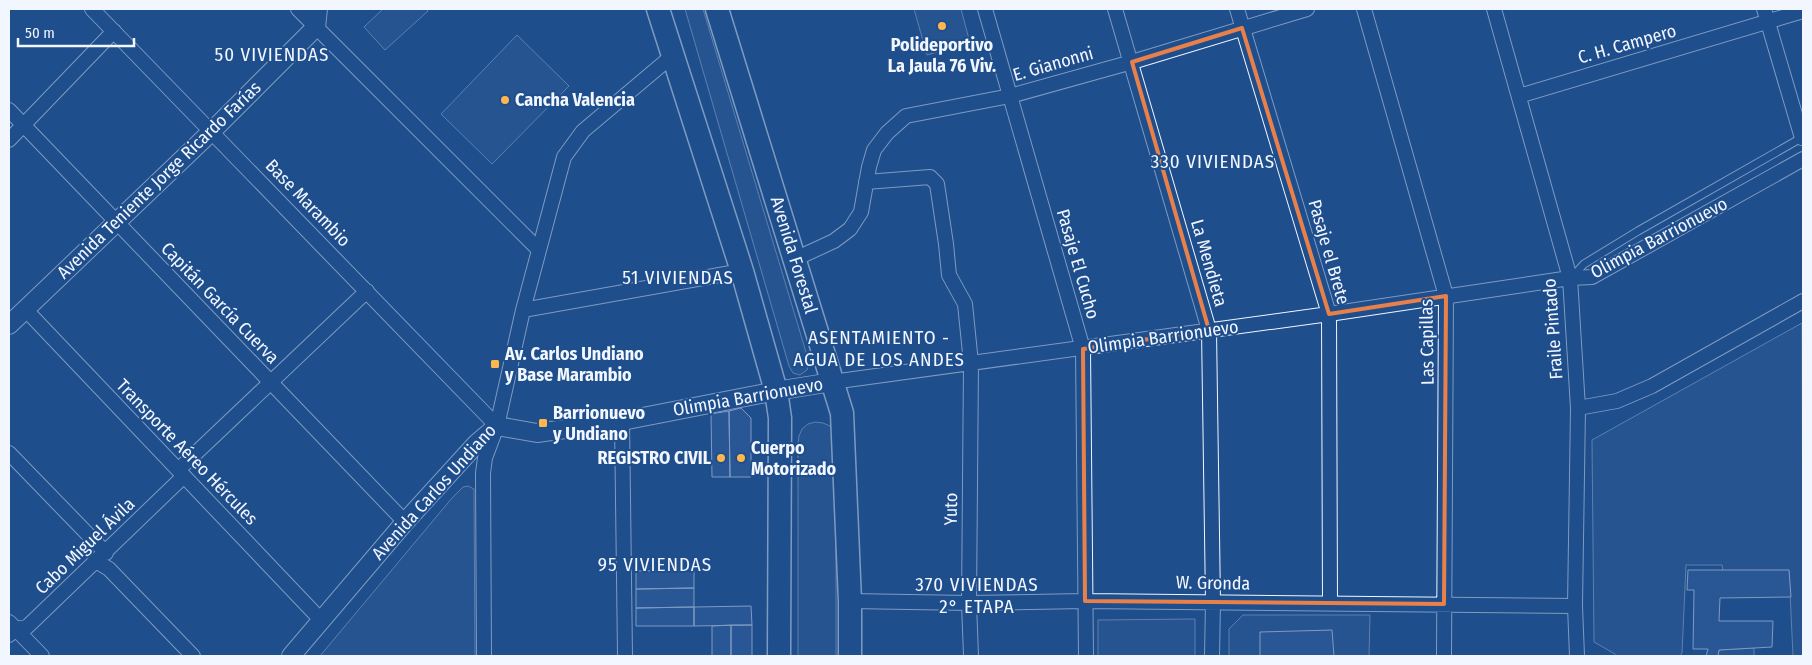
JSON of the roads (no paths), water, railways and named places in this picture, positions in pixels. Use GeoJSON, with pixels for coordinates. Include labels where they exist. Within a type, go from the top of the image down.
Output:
{"type":"FeatureCollection","features":[{"type":"Feature","properties":{"kind":"main road"},"geometry":{"type":"LineString","coordinates":[[658,9],[742,271],[776,391],[780,418],[779,656]]}},
{"type":"Feature","properties":{"kind":"main road","name":"Avenida Forestal"},"geometry":{"type":"LineString","coordinates":[[717,9],[842,413],[850,601],[850,656]]}},
{"type":"Feature","properties":{"kind":"street","name":"Base Marambio"},"geometry":{"type":"LineString","coordinates":[[92,9],[497,426]]}},
{"type":"Feature","properties":{"kind":"street"},"geometry":{"type":"LineString","coordinates":[[298,9],[539,250]]}},
{"type":"Feature","properties":{"kind":"street"},"geometry":{"type":"LineString","coordinates":[[316,27],[318,9]]}},
{"type":"Feature","properties":{"kind":"street","name":"Pasaje El Cucho"},"geometry":{"type":"LineString","coordinates":[[985,9],[1083,349],[1086,656]]}},
{"type":"Feature","properties":{"kind":"street","name":"La Mendieta"},"geometry":{"type":"LineString","coordinates":[[1115,9],[1209,330],[1212,656]]}},
{"type":"Feature","properties":{"kind":"street","name":"Pasaje el Brete"},"geometry":{"type":"LineString","coordinates":[[1237,9],[1329,314],[1330,604]]}},
{"type":"Feature","properties":{"kind":"street","name":"E. Gianonni"},"geometry":{"type":"LineString","coordinates":[[795,259],[834,241],[850,229],[861,212],[874,150],[887,133],[906,116],[1010,96],[1132,62],[1308,9]]}},
{"type":"Feature","properties":{"kind":"street","name":"Las Capillas"},"geometry":{"type":"LineString","coordinates":[[1364,9],[1446,296],[1444,656]]}},
{"type":"Feature","properties":{"kind":"street","name":"Fraile Pintado"},"geometry":{"type":"LineString","coordinates":[[1494,9],[1570,278],[1578,408],[1576,656]]}},
{"type":"Feature","properties":{"kind":"street","name":"C. H. Campero"},"geometry":{"type":"LineString","coordinates":[[1519,96],[1765,16],[1803,11]]}},
{"type":"Feature","properties":{"kind":"street"},"geometry":{"type":"LineString","coordinates":[[1765,16],[1803,137]]}},
{"type":"Feature","properties":{"kind":"street","name":"Avenida Teniente Jorge Ricardo Farías"},"geometry":{"type":"LineString","coordinates":[[9,325],[212,131],[316,27]]}},
{"type":"Feature","properties":{"kind":"street"},"geometry":{"type":"LineString","coordinates":[[9,140],[114,31]]}},
{"type":"Feature","properties":{"kind":"street","name":"Avenida Carlos Undiano"},"geometry":{"type":"LineString","coordinates":[[291,656],[406,522],[477,443],[497,426],[523,310],[564,157],[583,131],[672,56]]}},
{"type":"Feature","properties":{"kind":"street","name":"Capitán García Cuerva"},"geometry":{"type":"LineString","coordinates":[[9,110],[406,522]]}},
{"type":"Feature","properties":{"kind":"street","name":"Olimpia Barrionuevo"},"geometry":{"type":"LineString","coordinates":[[497,426],[537,433],[622,421],[832,382],[971,362],[1083,349],[1570,278],[1592,277],[1803,160]]}},
{"type":"Feature","properties":{"kind":"street","name":"Yuto"},"geometry":{"type":"LineString","coordinates":[[866,182],[930,177],[936,184],[949,275],[965,304],[971,362],[969,603],[971,656]]}},
{"type":"Feature","properties":{"kind":"street"},"geometry":{"type":"LineString","coordinates":[[523,310],[742,271]]}},
{"type":"Feature","properties":{"kind":"street","name":"Cabo Miguel Ávila"},"geometry":{"type":"LineString","coordinates":[[11,628],[27,627],[101,557],[271,383],[367,291]]}},
{"type":"Feature","properties":{"kind":"street"},"geometry":{"type":"LineString","coordinates":[[1578,408],[1617,401],[1652,386],[1803,301]]}},
{"type":"Feature","properties":{"kind":"street","name":"Transporte Aéreo Hércules"},"geometry":{"type":"LineString","coordinates":[[25,309],[321,620]]}},
{"type":"Feature","properties":{"kind":"street"},"geometry":{"type":"LineString","coordinates":[[622,421],[625,656]]}},
{"type":"Feature","properties":{"kind":"street"},"geometry":{"type":"LineString","coordinates":[[484,656],[483,473],[485,458],[497,426]]}},
{"type":"Feature","properties":{"kind":"street"},"geometry":{"type":"LineString","coordinates":[[9,453],[101,557],[109,570],[193,656]]}},
{"type":"Feature","properties":{"kind":"street","name":"W. Gronda"},"geometry":{"type":"LineString","coordinates":[[850,601],[969,603],[1085,601],[1575,606]]}},
{"type":"Feature","properties":{"kind":"street"},"geometry":{"type":"LineString","coordinates":[[11,628],[42,656]]}},
{"type":"Feature","properties":{"kind":"lane"},"geometry":{"type":"LineString","coordinates":[[1570,278],[1584,264],[1638,231],[1803,137]]}},
{"type":"Feature","properties":{"kind":"place","name":"Polideportivo La Jaula 76 Viv."},"geometry":{"type":"Point","coordinates":[942,26]}},
{"type":"Feature","properties":{"kind":"place","name":"Cancha Valencia"},"geometry":{"type":"Point","coordinates":[505,100]}},
{"type":"Feature","properties":{"kind":"place","name":"Av. Carlos Undiano y Base Marambio"},"geometry":{"type":"Point","coordinates":[495,364]}},
{"type":"Feature","properties":{"kind":"place","name":"Barrionuevo y Undiano"},"geometry":{"type":"Point","coordinates":[543,423]}},
{"type":"Feature","properties":{"kind":"place","name":"REGISTRO CIVIL"},"geometry":{"type":"Point","coordinates":[721,458]}},
{"type":"Feature","properties":{"kind":"place","name":"Cuerpo Motorizado"},"geometry":{"type":"Point","coordinates":[741,458]}},
{"type":"Feature","properties":{"kind":"district","name":"50 VIVIENDAS"},"geometry":{"type":"Point","coordinates":[272,54]}},
{"type":"Feature","properties":{"kind":"district","name":"330 VIVIENDAS"},"geometry":{"type":"Point","coordinates":[1213,161]}},
{"type":"Feature","properties":{"kind":"district","name":"51 VIVIENDAS"},"geometry":{"type":"Point","coordinates":[678,277]}},
{"type":"Feature","properties":{"kind":"district","name":"ASENTAMIENTO - AGUA DE LOS ANDES"},"geometry":{"type":"Point","coordinates":[879,348]}},
{"type":"Feature","properties":{"kind":"district","name":"95 VIVIENDAS"},"geometry":{"type":"Point","coordinates":[655,564]}},
{"type":"Feature","properties":{"kind":"district","name":"370 VIVIENDAS 2° ETAPA"},"geometry":{"type":"Point","coordinates":[977,595]}}]}
